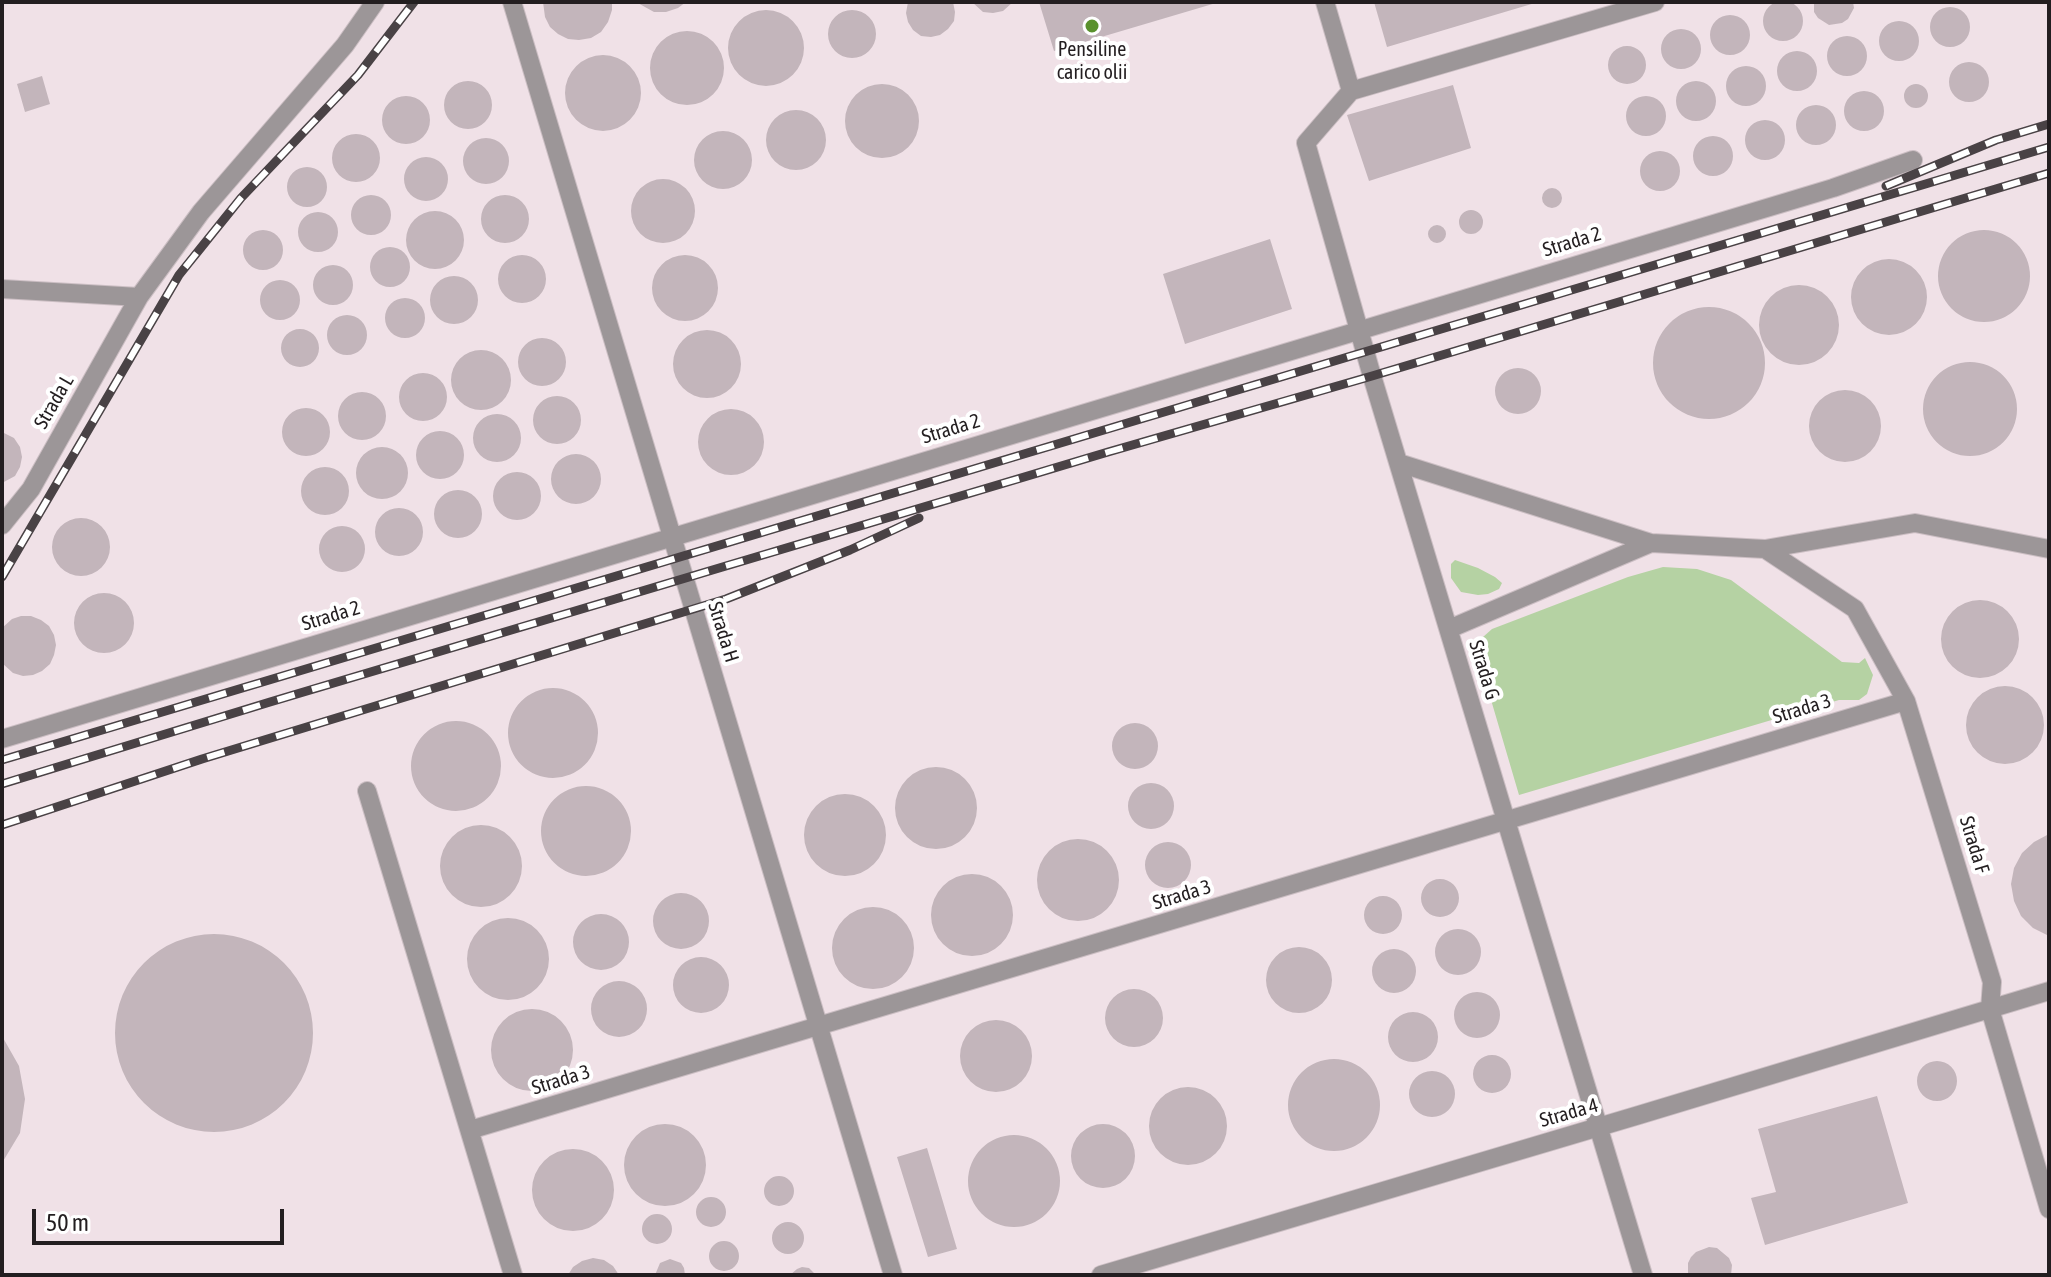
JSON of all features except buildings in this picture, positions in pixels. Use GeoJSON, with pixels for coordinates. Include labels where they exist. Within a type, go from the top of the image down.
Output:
{"type":"FeatureCollection","features":[{"type":"Feature","properties":{"kind":"lane","name":"Strada L"},"geometry":{"type":"LineString","coordinates":[[2,525],[31,489],[139,297],[201,212],[345,45],[375,2]]}},
{"type":"Feature","properties":{"kind":"lane","name":"Strada H"},"geometry":{"type":"LineString","coordinates":[[512,2],[893,1275]]}},
{"type":"Feature","properties":{"kind":"lane"},"geometry":{"type":"LineString","coordinates":[[1325,2],[1351,91],[1655,2]]}},
{"type":"Feature","properties":{"kind":"lane","name":"Strada G"},"geometry":{"type":"LineString","coordinates":[[1351,91],[1306,143],[1643,1275]]}},
{"type":"Feature","properties":{"kind":"lane","name":"Strada 2"},"geometry":{"type":"LineString","coordinates":[[2,739],[1833,188],[1913,160]]}},
{"type":"Feature","properties":{"kind":"lane"},"geometry":{"type":"LineString","coordinates":[[2,289],[139,297]]}},
{"type":"Feature","properties":{"kind":"lane"},"geometry":{"type":"LineString","coordinates":[[1399,463],[1651,543],[1765,549],[1915,523],[2049,549]]}},
{"type":"Feature","properties":{"kind":"lane"},"geometry":{"type":"LineString","coordinates":[[1449,629],[1651,543]]}},
{"type":"Feature","properties":{"kind":"lane","name":"Strada F"},"geometry":{"type":"LineString","coordinates":[[1765,549],[1855,609],[1906,701],[1992,982],[1990,1009],[2049,1209]]}},
{"type":"Feature","properties":{"kind":"lane","name":"Strada 3"},"geometry":{"type":"LineString","coordinates":[[470,1130],[1906,701]]}},
{"type":"Feature","properties":{"kind":"lane"},"geometry":{"type":"LineString","coordinates":[[367,791],[513,1275]]}},
{"type":"Feature","properties":{"kind":"lane","name":"Strada 4"},"geometry":{"type":"LineString","coordinates":[[1101,1275],[2049,991]]}},
{"type":"Feature","properties":{"kind":"green space"},"geometry":{"type":"Polygon","coordinates":[[[1455,560],[1495,577],[1502,583],[1499,589],[1478,595],[1461,592],[1451,578],[1451,564],[1455,560]]]}},
{"type":"Feature","properties":{"kind":"green space"},"geometry":{"type":"Polygon","coordinates":[[[1663,567],[1697,569],[1731,580],[1842,662],[1859,663],[1865,658],[1873,675],[1867,694],[1859,700],[1839,700],[1519,795],[1484,676],[1479,649],[1483,637],[1492,629],[1628,577],[1663,567]]]}},
{"type":"Feature","properties":{"kind":"railway"},"geometry":{"type":"LineString","coordinates":[[2,577],[179,275],[241,198],[358,75],[414,2]]}},
{"type":"Feature","properties":{"kind":"railway"},"geometry":{"type":"LineString","coordinates":[[1886,186],[1996,140],[2049,124]]}},
{"type":"Feature","properties":{"kind":"railway"},"geometry":{"type":"LineString","coordinates":[[2,760],[2049,147]]}},
{"type":"Feature","properties":{"kind":"railway"},"geometry":{"type":"LineString","coordinates":[[2,784],[2049,173]]}},
{"type":"Feature","properties":{"kind":"railway"},"geometry":{"type":"LineString","coordinates":[[2,825],[202,759],[726,599],[850,550],[919,518]]}},
{"type":"Feature","properties":{"kind":"place","name":"Pensiline carico olii"},"geometry":{"type":"Point","coordinates":[1092,26]}}]}
